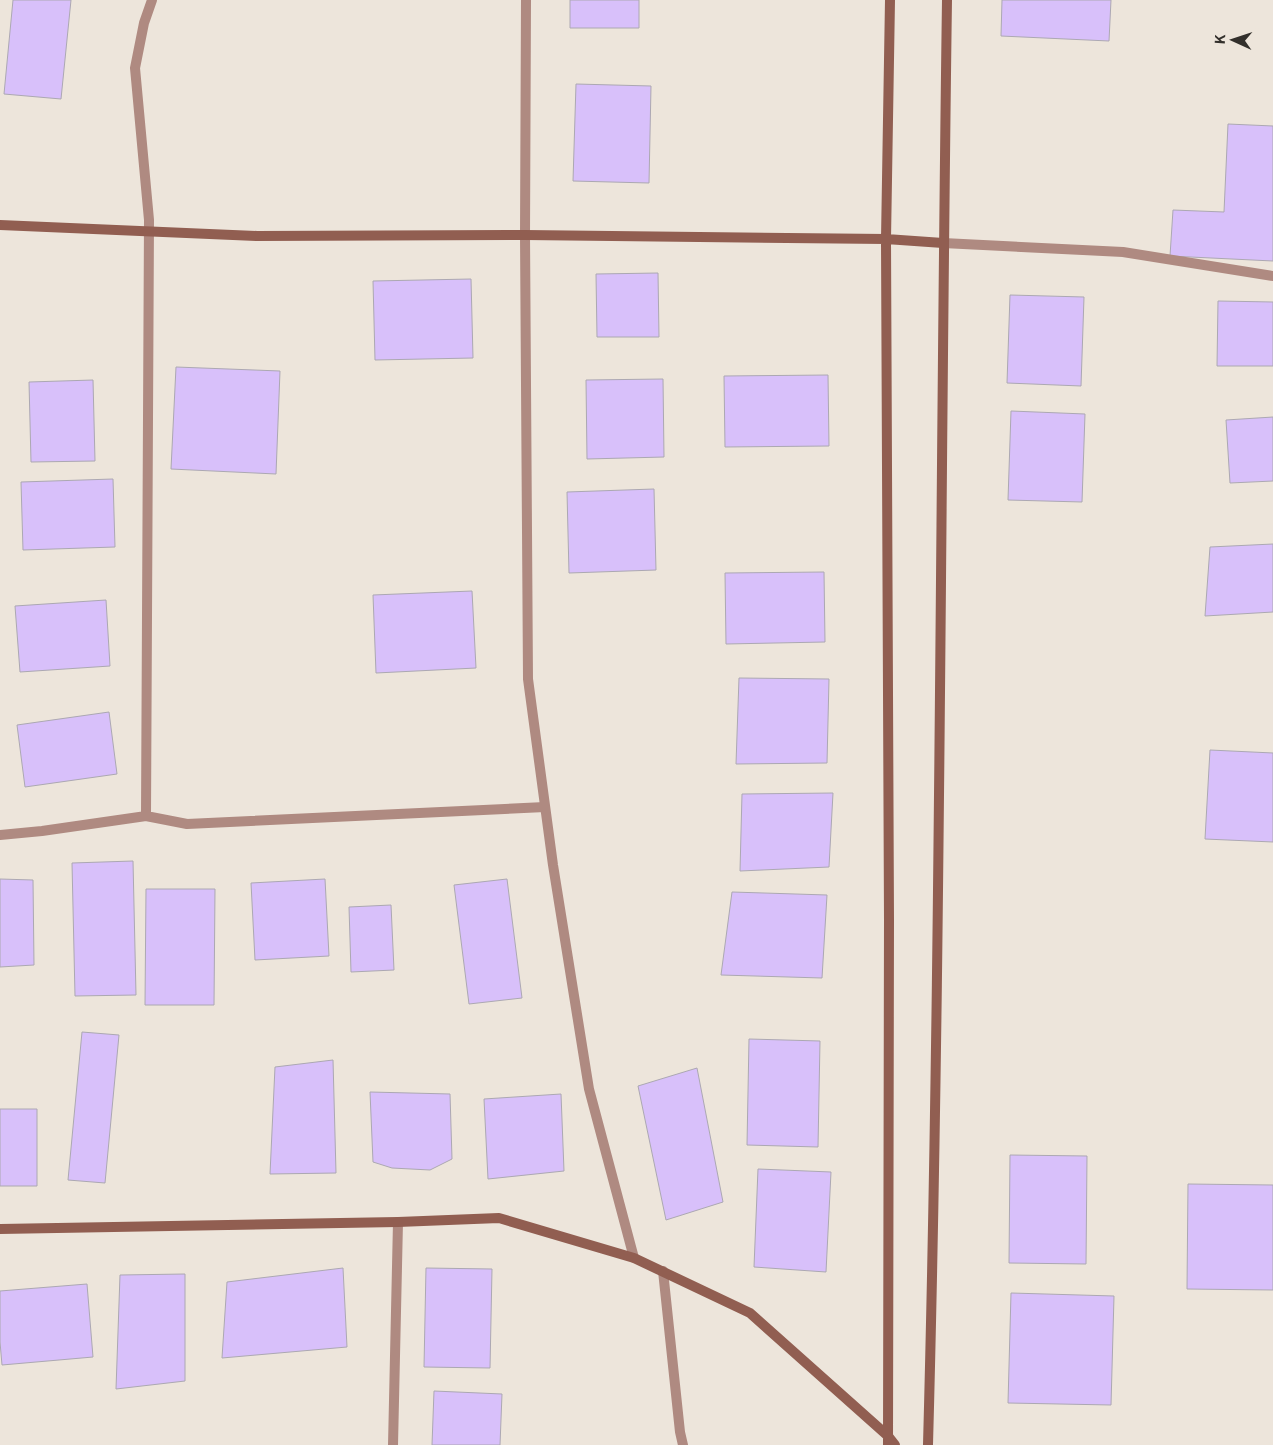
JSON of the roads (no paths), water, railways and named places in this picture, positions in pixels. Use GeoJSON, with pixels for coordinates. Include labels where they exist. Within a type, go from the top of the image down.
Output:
{"type":"FeatureCollection","features":[{"type":"Feature","properties":{"kind":"main road"},"geometry":{"type":"LineString","coordinates":[[888,1441],[889,909],[886,239],[890,0]]}},
{"type":"Feature","properties":{"kind":"main road"},"geometry":{"type":"LineString","coordinates":[[928,1445],[934,1210],[947,0]]}},
{"type":"Feature","properties":{"kind":"main road"},"geometry":{"type":"LineString","coordinates":[[0,225],[257,236],[525,235],[886,239],[943,243]]}},
{"type":"Feature","properties":{"kind":"main road"},"geometry":{"type":"LineString","coordinates":[[0,1229],[398,1222],[499,1218],[634,1258],[750,1313],[888,1441],[895,1445]]}},
{"type":"Feature","properties":{"kind":"street"},"geometry":{"type":"LineString","coordinates":[[146,816],[149,220],[135,68],[144,23],[152,0]]}},
{"type":"Feature","properties":{"kind":"street"},"geometry":{"type":"LineString","coordinates":[[526,0],[525,235],[528,679],[553,865],[589,1089],[634,1258]]}},
{"type":"Feature","properties":{"kind":"street"},"geometry":{"type":"LineString","coordinates":[[943,243],[1123,252],[1273,276]]}},
{"type":"Feature","properties":{"kind":"street"},"geometry":{"type":"LineString","coordinates":[[0,835],[146,816],[187,824],[545,807]]}},
{"type":"Feature","properties":{"kind":"street"},"geometry":{"type":"LineString","coordinates":[[393,1445],[398,1222]]}},
{"type":"Feature","properties":{"kind":"street"},"geometry":{"type":"LineString","coordinates":[[663,1271],[683,1445]]}}]}
